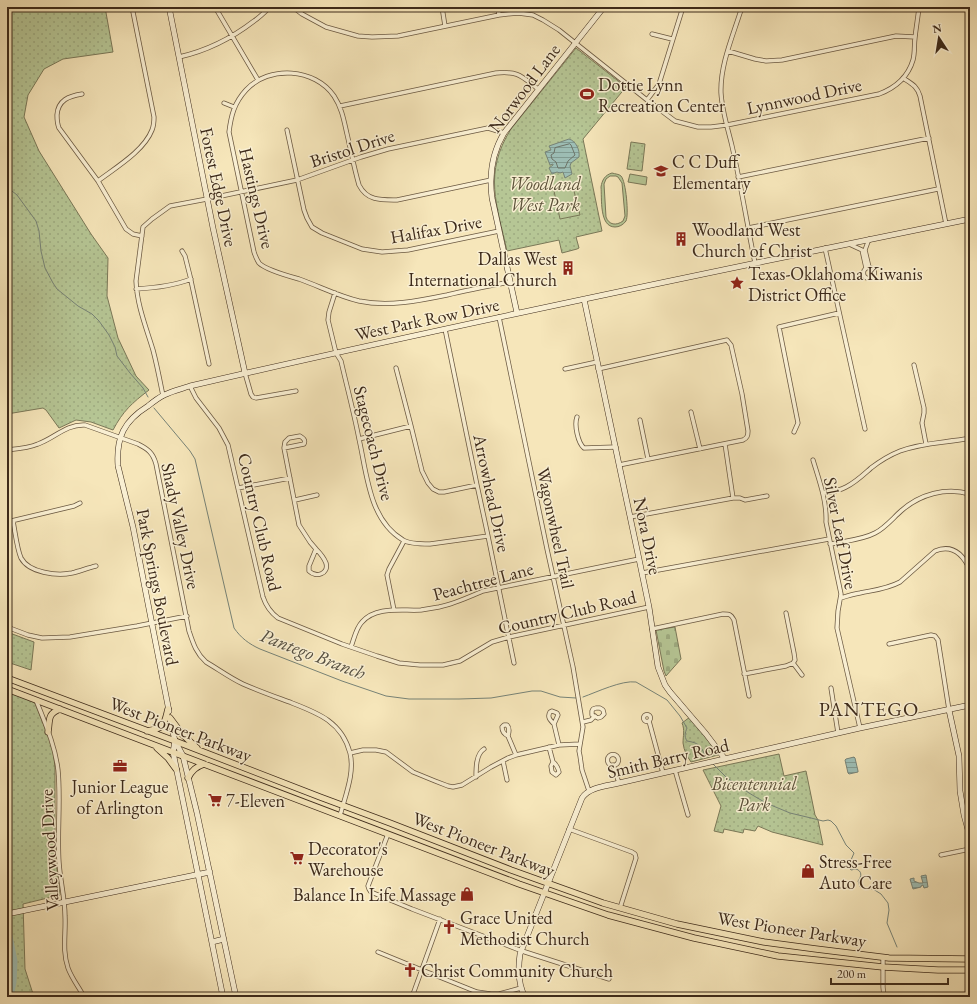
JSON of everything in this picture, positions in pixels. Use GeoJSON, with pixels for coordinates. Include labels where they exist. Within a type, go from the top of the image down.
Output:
{"type":"FeatureCollection","features":[{"type":"Feature","properties":{"kind":"main road","name":"West Pioneer Parkway"},"geometry":{"type":"LineString","coordinates":[[7,678],[603,904],[677,924],[750,940],[883,957],[970,959]]}},
{"type":"Feature","properties":{"kind":"main road","name":"West Pioneer Parkway"},"geometry":{"type":"LineString","coordinates":[[7,689],[340,816],[608,915],[694,938],[778,956],[883,967],[970,970]]}},
{"type":"Feature","properties":{"kind":"main road"},"geometry":{"type":"LineString","coordinates":[[48,732],[50,717],[54,712],[60,709]]}},
{"type":"Feature","properties":{"kind":"main road"},"geometry":{"type":"LineString","coordinates":[[146,731],[159,728],[163,725],[168,709]]}},
{"type":"Feature","properties":{"kind":"main road"},"geometry":{"type":"LineString","coordinates":[[170,718],[182,734],[200,751]]}},
{"type":"Feature","properties":{"kind":"main road"},"geometry":{"type":"LineString","coordinates":[[154,745],[176,769]]}},
{"type":"Feature","properties":{"kind":"main road"},"geometry":{"type":"LineString","coordinates":[[188,778],[195,768],[204,764]]}},
{"type":"Feature","properties":{"kind":"street"},"geometry":{"type":"LineString","coordinates":[[98,181],[140,149],[154,124],[154,117],[132,7]]}},
{"type":"Feature","properties":{"kind":"street","name":"Forest Edge Drive"},"geometry":{"type":"LineString","coordinates":[[169,7],[207,199],[245,373]]}},
{"type":"Feature","properties":{"kind":"street"},"geometry":{"type":"LineString","coordinates":[[215,7],[233,35],[258,80],[277,73],[290,72],[315,80],[328,88],[342,111],[357,178],[362,191],[368,196],[382,200],[397,200],[491,180]]}},
{"type":"Feature","properties":{"kind":"street"},"geometry":{"type":"LineString","coordinates":[[179,57],[205,50],[233,35],[254,21],[270,7]]}},
{"type":"Feature","properties":{"kind":"street","name":"Lynnwood Drive"},"geometry":{"type":"LineString","coordinates":[[293,7],[302,14],[326,27],[358,36],[372,37],[398,36],[499,15],[518,13],[533,15],[560,30],[675,121],[698,127],[727,125],[879,94],[890,90],[904,78],[911,66],[919,7]]}},
{"type":"Feature","properties":{"kind":"street"},"geometry":{"type":"LineString","coordinates":[[442,7],[445,26]]}},
{"type":"Feature","properties":{"kind":"street"},"geometry":{"type":"LineString","coordinates":[[498,7],[499,15]]}},
{"type":"Feature","properties":{"kind":"street","name":"Norwood Lane"},"geometry":{"type":"LineString","coordinates":[[517,313],[492,193],[492,162],[504,133],[604,7]]}},
{"type":"Feature","properties":{"kind":"street"},"geometry":{"type":"LineString","coordinates":[[647,100],[659,84],[682,7]]}},
{"type":"Feature","properties":{"kind":"street"},"geometry":{"type":"LineString","coordinates":[[743,7],[728,51],[722,77],[721,92],[755,263]]}},
{"type":"Feature","properties":{"kind":"street"},"geometry":{"type":"LineString","coordinates":[[652,34],[672,39]]}},
{"type":"Feature","properties":{"kind":"street"},"geometry":{"type":"LineString","coordinates":[[728,51],[766,61],[782,60],[896,36],[915,37]]}},
{"type":"Feature","properties":{"kind":"street"},"geometry":{"type":"LineString","coordinates":[[340,106],[496,73],[515,73],[523,77],[538,89]]}},
{"type":"Feature","properties":{"kind":"street"},"geometry":{"type":"LineString","coordinates":[[904,78],[918,90],[946,224]]}},
{"type":"Feature","properties":{"kind":"street","name":"Hastings Drive"},"geometry":{"type":"LineString","coordinates":[[258,80],[246,90],[234,107],[229,132],[254,252],[260,263],[274,271],[310,283],[335,294],[360,301],[385,304],[407,302],[510,282]]}},
{"type":"Feature","properties":{"kind":"street"},"geometry":{"type":"LineString","coordinates":[[82,94],[68,97],[62,101],[58,110],[59,128],[98,181],[126,229],[133,234],[142,236]]}},
{"type":"Feature","properties":{"kind":"street"},"geometry":{"type":"LineString","coordinates":[[224,103],[234,107]]}},
{"type":"Feature","properties":{"kind":"street","name":"Bristol Drive"},"geometry":{"type":"LineString","coordinates":[[207,199],[297,180],[388,148],[488,128],[504,133]]}},
{"type":"Feature","properties":{"kind":"street","name":"Halifax Drive"},"geometry":{"type":"LineString","coordinates":[[287,130],[304,210],[312,227],[322,234],[362,249],[382,252],[408,250],[499,231]]}},
{"type":"Feature","properties":{"kind":"street"},"geometry":{"type":"LineString","coordinates":[[738,177],[929,138]]}},
{"type":"Feature","properties":{"kind":"street"},"geometry":{"type":"LineString","coordinates":[[748,228],[938,189]]}},
{"type":"Feature","properties":{"kind":"street"},"geometry":{"type":"LineString","coordinates":[[163,396],[153,351],[140,311],[136,289],[142,230],[146,224],[165,208],[207,199]]}},
{"type":"Feature","properties":{"kind":"street","name":"West Park Row Drive"},"geometry":{"type":"LineString","coordinates":[[120,438],[124,428],[133,416],[163,396],[190,386],[517,313],[970,219]]}},
{"type":"Feature","properties":{"kind":"street"},"geometry":{"type":"LineString","coordinates":[[867,267],[864,250],[869,239]]}},
{"type":"Feature","properties":{"kind":"street"},"geometry":{"type":"LineString","coordinates":[[848,244],[864,250]]}},
{"type":"Feature","properties":{"kind":"street"},"geometry":{"type":"LineString","coordinates":[[826,248],[865,429]]}},
{"type":"Feature","properties":{"kind":"street"},"geometry":{"type":"LineString","coordinates":[[182,252],[185,256],[191,279],[209,364]]}},
{"type":"Feature","properties":{"kind":"street"},"geometry":{"type":"LineString","coordinates":[[136,289],[165,287],[191,279]]}},
{"type":"Feature","properties":{"kind":"street","name":"Stagecoach Drive"},"geometry":{"type":"LineString","coordinates":[[335,294],[328,320],[336,353],[341,361],[369,490],[376,508],[388,528],[404,541]]}},
{"type":"Feature","properties":{"kind":"street","name":"Nora Drive"},"geometry":{"type":"LineString","coordinates":[[584,299],[649,607],[658,667],[665,685],[725,759]]}},
{"type":"Feature","properties":{"kind":"street"},"geometry":{"type":"LineString","coordinates":[[794,432],[798,424],[779,327],[839,313]]}},
{"type":"Feature","properties":{"kind":"street","name":"Wagonwheel Trail"},"geometry":{"type":"LineString","coordinates":[[499,317],[573,668],[583,727],[579,751],[582,770],[589,791]]}},
{"type":"Feature","properties":{"kind":"street","name":"Arrowhead Drive"},"geometry":{"type":"LineString","coordinates":[[445,329],[514,663]]}},
{"type":"Feature","properties":{"kind":"street"},"geometry":{"type":"LineString","coordinates":[[598,369],[727,340],[731,345],[742,394],[748,431],[748,435],[743,440],[619,465]]}},
{"type":"Feature","properties":{"kind":"street"},"geometry":{"type":"LineString","coordinates":[[565,369],[597,362]]}},
{"type":"Feature","properties":{"kind":"street"},"geometry":{"type":"LineString","coordinates":[[914,365],[924,408],[922,423],[926,444]]}},
{"type":"Feature","properties":{"kind":"street"},"geometry":{"type":"LineString","coordinates":[[396,368],[425,478],[433,489],[439,492],[477,485]]}},
{"type":"Feature","properties":{"kind":"street"},"geometry":{"type":"LineString","coordinates":[[245,373],[253,397],[256,398],[296,391]]}},
{"type":"Feature","properties":{"kind":"street","name":"Country Club Road"},"geometry":{"type":"LineString","coordinates":[[190,386],[196,398],[219,428],[228,445],[262,597],[270,612],[278,618],[351,647],[399,663],[443,665],[460,661],[492,642],[509,636],[649,607]]}},
{"type":"Feature","properties":{"kind":"street"},"geometry":{"type":"LineString","coordinates":[[691,412],[700,449]]}},
{"type":"Feature","properties":{"kind":"street"},"geometry":{"type":"LineString","coordinates":[[577,417],[575,421],[581,446],[584,448],[616,446]]}},
{"type":"Feature","properties":{"kind":"street"},"geometry":{"type":"LineString","coordinates":[[640,420],[648,459]]}},
{"type":"Feature","properties":{"kind":"street","name":"Shady Valley Drive"},"geometry":{"type":"LineString","coordinates":[[7,450],[37,445],[76,425],[85,425],[146,448],[154,457],[189,631],[196,650],[206,662],[242,683],[314,712],[328,720],[340,732],[350,753],[351,774],[340,816]]}},
{"type":"Feature","properties":{"kind":"street"},"geometry":{"type":"LineString","coordinates":[[359,439],[411,426]]}},
{"type":"Feature","properties":{"kind":"street"},"geometry":{"type":"LineString","coordinates":[[284,448],[304,444],[304,439],[300,436],[289,438],[285,442],[284,448],[299,526],[325,561],[326,564],[326,569],[324,572],[318,575],[309,571],[309,566],[316,549]]}},
{"type":"Feature","properties":{"kind":"street","name":"Park Springs Boulevard"},"geometry":{"type":"LineString","coordinates":[[120,438],[118,466],[133,527],[168,709],[175,741],[183,756],[210,872],[236,997]]}},
{"type":"Feature","properties":{"kind":"street"},"geometry":{"type":"LineString","coordinates":[[823,493],[836,491],[847,487],[872,467],[900,451],[926,444],[970,438]]}},
{"type":"Feature","properties":{"kind":"street"},"geometry":{"type":"LineString","coordinates":[[724,444],[733,498]]}},
{"type":"Feature","properties":{"kind":"street","name":"Silver Leaf Drive"},"geometry":{"type":"LineString","coordinates":[[814,460],[823,493],[829,540],[841,594],[837,628],[860,728]]}},
{"type":"Feature","properties":{"kind":"street"},"geometry":{"type":"LineString","coordinates":[[238,488],[290,478]]}},
{"type":"Feature","properties":{"kind":"street"},"geometry":{"type":"LineString","coordinates":[[830,544],[868,536],[876,532],[902,509],[923,496],[945,491],[970,494]]}},
{"type":"Feature","properties":{"kind":"street"},"geometry":{"type":"LineString","coordinates":[[295,500],[318,495]]}},
{"type":"Feature","properties":{"kind":"street"},"geometry":{"type":"LineString","coordinates":[[630,517],[733,498],[745,500],[767,496]]}},
{"type":"Feature","properties":{"kind":"street"},"geometry":{"type":"LineString","coordinates":[[7,522],[74,506],[80,503]]}},
{"type":"Feature","properties":{"kind":"street"},"geometry":{"type":"LineString","coordinates":[[13,521],[22,559],[27,565],[34,569],[42,572],[61,574],[72,573],[96,566]]}},
{"type":"Feature","properties":{"kind":"street"},"geometry":{"type":"LineString","coordinates":[[394,610],[387,575],[404,541],[430,544],[488,536]]}},
{"type":"Feature","properties":{"kind":"street"},"geometry":{"type":"LineString","coordinates":[[642,574],[829,540]]}},
{"type":"Feature","properties":{"kind":"street"},"geometry":{"type":"LineString","coordinates":[[841,598],[883,589],[894,585],[900,582],[934,551],[942,548],[952,550],[961,556],[965,560],[970,570]]}},
{"type":"Feature","properties":{"kind":"street","name":"Peachtree Lane"},"geometry":{"type":"LineString","coordinates":[[351,647],[358,628],[369,615],[394,610],[420,610],[440,607],[461,600],[483,590],[639,559]]}},
{"type":"Feature","properties":{"kind":"street"},"geometry":{"type":"LineString","coordinates":[[786,613],[795,660],[793,663]]}},
{"type":"Feature","properties":{"kind":"street","name":"Country Club Road"},"geometry":{"type":"LineString","coordinates":[[652,629],[723,614],[729,614],[732,616],[749,696]]}},
{"type":"Feature","properties":{"kind":"street","name":"Shady Valley Drive"},"geometry":{"type":"LineString","coordinates":[[7,627],[28,635],[42,638],[70,637],[187,616]]}},
{"type":"Feature","properties":{"kind":"street"},"geometry":{"type":"LineString","coordinates":[[889,644],[931,635],[935,636],[938,640],[949,710],[959,756],[960,790],[964,815],[970,837]]}},
{"type":"Feature","properties":{"kind":"street"},"geometry":{"type":"LineString","coordinates":[[744,674],[793,663]]}},
{"type":"Feature","properties":{"kind":"street"},"geometry":{"type":"LineString","coordinates":[[793,663],[802,674]]}},
{"type":"Feature","properties":{"kind":"street"},"geometry":{"type":"LineString","coordinates":[[831,688],[838,733]]}},
{"type":"Feature","properties":{"kind":"street","name":"Valleywood Drive"},"geometry":{"type":"LineString","coordinates":[[36,700],[56,756],[58,771],[58,862],[64,903],[66,958],[71,977],[84,997]]}},
{"type":"Feature","properties":{"kind":"street","name":"Smith Barry Road"},"geometry":{"type":"LineString","coordinates":[[525,997],[521,988],[518,965],[522,951],[582,798],[589,791],[860,728],[970,705]]}},
{"type":"Feature","properties":{"kind":"street"},"geometry":{"type":"LineString","coordinates":[[582,722],[590,720],[595,716]]}},
{"type":"Feature","properties":{"kind":"street"},"geometry":{"type":"LineString","coordinates":[[649,721],[663,773]]}},
{"type":"Feature","properties":{"kind":"street"},"geometry":{"type":"LineString","coordinates":[[554,724],[559,745]]}},
{"type":"Feature","properties":{"kind":"street"},"geometry":{"type":"LineString","coordinates":[[508,736],[516,755]]}},
{"type":"Feature","properties":{"kind":"street","name":"Park Springs Boulevard"},"geometry":{"type":"LineString","coordinates":[[175,741],[173,752],[176,769],[223,997]]}},
{"type":"Feature","properties":{"kind":"street"},"geometry":{"type":"LineString","coordinates":[[350,753],[364,750],[386,752],[412,772],[453,787],[462,785],[516,755],[559,745],[580,744]]}},
{"type":"Feature","properties":{"kind":"street"},"geometry":{"type":"LineString","coordinates":[[549,747],[553,762]]}},
{"type":"Feature","properties":{"kind":"street"},"geometry":{"type":"LineString","coordinates":[[476,777],[476,765],[481,751],[484,749]]}},
{"type":"Feature","properties":{"kind":"street"},"geometry":{"type":"LineString","coordinates":[[503,761],[507,780]]}},
{"type":"Feature","properties":{"kind":"street"},"geometry":{"type":"LineString","coordinates":[[613,765],[619,783]]}},
{"type":"Feature","properties":{"kind":"street"},"geometry":{"type":"LineString","coordinates":[[675,770],[688,815]]}},
{"type":"Feature","properties":{"kind":"street"},"geometry":{"type":"LineString","coordinates":[[186,815],[196,813]]}},
{"type":"Feature","properties":{"kind":"street"},"geometry":{"type":"LineString","coordinates":[[570,829],[635,854],[636,858],[620,908]]}},
{"type":"Feature","properties":{"kind":"street"},"geometry":{"type":"LineString","coordinates":[[388,834],[368,886],[371,892],[522,951],[609,979]]}},
{"type":"Feature","properties":{"kind":"street"},"geometry":{"type":"LineString","coordinates":[[941,855],[970,849]]}},
{"type":"Feature","properties":{"kind":"street"},"geometry":{"type":"LineString","coordinates":[[7,914],[210,872]]}},
{"type":"Feature","properties":{"kind":"street"},"geometry":{"type":"LineString","coordinates":[[412,997],[440,919]]}},
{"type":"Feature","properties":{"kind":"street"},"geometry":{"type":"LineString","coordinates":[[212,942],[224,939]]}},
{"type":"Feature","properties":{"kind":"street"},"geometry":{"type":"LineString","coordinates":[[378,952],[478,992],[499,994],[521,988]]}},
{"type":"Feature","properties":{"kind":"street"},"geometry":{"type":"LineString","coordinates":[[883,957],[884,997]]}},
{"type":"Feature","properties":{"kind":"green space"},"geometry":{"type":"Polygon","coordinates":[[[7,7],[105,7],[113,52],[63,59],[44,69],[28,95],[24,117],[39,151],[91,234],[108,258],[107,296],[118,338],[136,376],[149,390],[128,408],[113,430],[91,422],[76,420],[59,428],[43,408],[7,414],[7,7]]]}},
{"type":"Feature","properties":{"kind":"green space","name":"Woodland West Park"},"geometry":{"type":"Polygon","coordinates":[[[576,48],[626,87],[583,139],[602,231],[576,237],[579,248],[562,253],[559,240],[507,251],[496,204],[495,189],[497,160],[502,145],[511,129],[576,48]]]}},
{"type":"Feature","properties":{"kind":"green space"},"geometry":{"type":"Polygon","coordinates":[[[631,142],[645,144],[642,171],[627,169],[631,142]]]}},
{"type":"Feature","properties":{"kind":"green space"},"geometry":{"type":"Polygon","coordinates":[[[612,173],[621,176],[626,191],[627,218],[622,225],[616,227],[610,226],[606,222],[602,211],[601,198],[601,184],[607,175],[612,173]],[[610,176],[606,179],[604,184],[606,217],[609,222],[613,224],[623,221],[625,216],[622,183],[616,176],[610,176]]]}},
{"type":"Feature","properties":{"kind":"green space"},"geometry":{"type":"Polygon","coordinates":[[[630,174],[647,177],[646,185],[628,182],[630,174]]]}},
{"type":"Feature","properties":{"kind":"green space"},"geometry":{"type":"Polygon","coordinates":[[[573,187],[580,215],[560,219],[554,191],[573,187]]]}},
{"type":"Feature","properties":{"kind":"green space"},"geometry":{"type":"Polygon","coordinates":[[[675,627],[681,659],[666,676],[656,630],[675,627]]]}},
{"type":"Feature","properties":{"kind":"green space"},"geometry":{"type":"Polygon","coordinates":[[[7,632],[34,642],[31,670],[7,662],[7,632]]]}},
{"type":"Feature","properties":{"kind":"green space"},"geometry":{"type":"Polygon","coordinates":[[[7,691],[34,701],[53,748],[55,768],[55,864],[60,895],[23,904],[25,969],[34,997],[7,997],[7,691]]]}},
{"type":"Feature","properties":{"kind":"green space","name":"Bicentennial Park"},"geometry":{"type":"Polygon","coordinates":[[[690,717],[717,751],[718,755],[691,762],[683,746],[684,731],[682,723],[690,717]]]}},
{"type":"Feature","properties":{"kind":"green space","name":"Bicentennial Park"},"geometry":{"type":"Polygon","coordinates":[[[779,754],[784,776],[806,771],[823,845],[772,832],[758,826],[755,831],[744,829],[743,833],[724,829],[723,833],[714,831],[721,806],[703,770],[779,754]]]}},
{"type":"Feature","properties":{"kind":"water"},"geometry":{"type":"Polygon","coordinates":[[[569,139],[577,146],[579,157],[571,163],[570,166],[572,174],[565,178],[563,172],[552,174],[549,168],[553,164],[550,165],[545,152],[551,150],[549,146],[569,139]]]}},
{"type":"Feature","properties":{"kind":"water"},"geometry":{"type":"Polygon","coordinates":[[[854,757],[858,772],[849,774],[845,760],[854,757]]]}},
{"type":"Feature","properties":{"kind":"water"},"geometry":{"type":"Polygon","coordinates":[[[926,875],[928,887],[924,888],[923,885],[913,889],[910,879],[914,878],[914,881],[923,883],[921,876],[926,875]]]}},
{"type":"Feature","properties":{"kind":"waterway","name":"Pantego Branch"},"geometry":{"type":"LineString","coordinates":[[7,187],[17,195],[36,221],[45,268],[57,289],[78,306],[92,314],[99,321],[109,335],[115,347],[117,356],[143,388],[148,397]]}},
{"type":"Feature","properties":{"kind":"waterway","name":"Pantego Branch"},"geometry":{"type":"LineString","coordinates":[[154,408],[195,459],[234,628],[239,635],[249,643],[260,649],[342,681],[386,696],[409,699],[491,698],[532,691],[541,691],[560,697],[576,698]]}},
{"type":"Feature","properties":{"kind":"waterway","name":"Pantego Branch"},"geometry":{"type":"LineString","coordinates":[[583,697],[624,683],[636,682],[667,700],[680,716],[687,728],[685,734],[687,741],[699,745],[705,755]]}},
{"type":"Feature","properties":{"kind":"waterway","name":"Pantego Branch"},"geometry":{"type":"LineString","coordinates":[[713,764],[726,777],[766,803],[790,813],[823,821],[831,821],[836,826],[846,845],[854,853],[849,865],[851,870],[856,869],[860,872],[861,876],[858,881],[860,887],[873,889],[881,894],[888,903],[889,910],[887,923],[897,947]]}},
{"type":"Feature","properties":{"kind":"waterway"},"geometry":{"type":"LineString","coordinates":[[7,930],[14,961],[13,982],[10,997]]}},
{"type":"Feature","properties":{"kind":"waterway"},"geometry":{"type":"LineString","coordinates":[[7,988],[13,983]]}},
{"type":"Feature","properties":{"kind":"place","name":"Dottie Lynn Recreation Center"},"geometry":{"type":"Point","coordinates":[587,94]}},
{"type":"Feature","properties":{"kind":"place","name":"C C Duff Elementary"},"geometry":{"type":"Point","coordinates":[661,171]}},
{"type":"Feature","properties":{"kind":"place","name":"Woodland West Church of Christ"},"geometry":{"type":"Point","coordinates":[681,239]}},
{"type":"Feature","properties":{"kind":"place","name":"Dallas West International Church"},"geometry":{"type":"Point","coordinates":[568,268]}},
{"type":"Feature","properties":{"kind":"place","name":"Texas-Oklahoma Kiwanis District Office"},"geometry":{"type":"Point","coordinates":[737,283]}},
{"type":"Feature","properties":{"kind":"place","name":"Junior League of Arlington"},"geometry":{"type":"Point","coordinates":[120,766]}},
{"type":"Feature","properties":{"kind":"place","name":"7-Eleven"},"geometry":{"type":"Point","coordinates":[215,800]}},
{"type":"Feature","properties":{"kind":"place","name":"Decorator's Warehouse"},"geometry":{"type":"Point","coordinates":[297,858]}},
{"type":"Feature","properties":{"kind":"place","name":"Stress-Free Auto Care"},"geometry":{"type":"Point","coordinates":[808,871]}},
{"type":"Feature","properties":{"kind":"place","name":"Balance In Life Massage"},"geometry":{"type":"Point","coordinates":[467,894]}},
{"type":"Feature","properties":{"kind":"place","name":"Grace United Methodist Church"},"geometry":{"type":"Point","coordinates":[449,927]}},
{"type":"Feature","properties":{"kind":"place","name":"Christ Community Church"},"geometry":{"type":"Point","coordinates":[410,970]}},
{"type":"Feature","properties":{"kind":"district","name":"PANTEGO"},"geometry":{"type":"Point","coordinates":[869,709]}}]}
